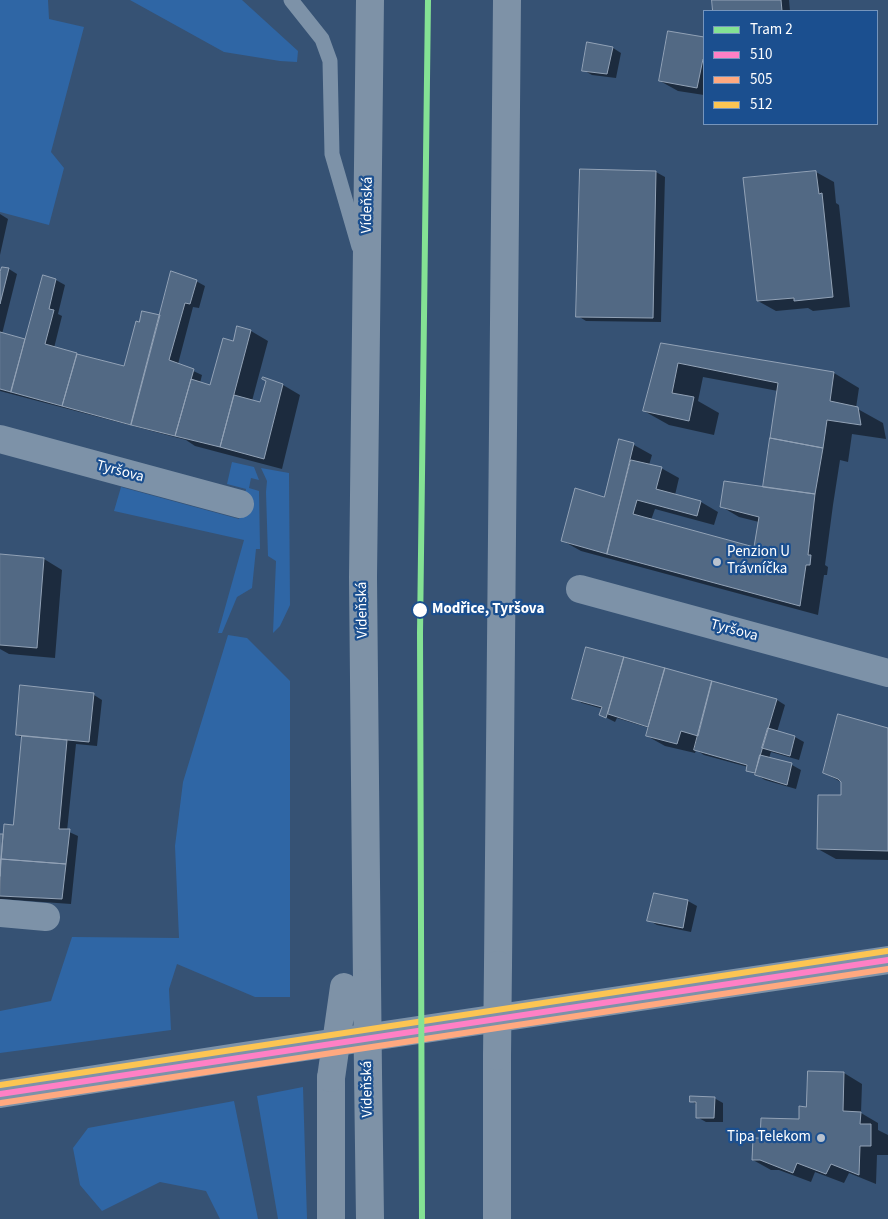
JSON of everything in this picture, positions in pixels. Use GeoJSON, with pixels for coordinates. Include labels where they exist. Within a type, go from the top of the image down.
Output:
{"type":"FeatureCollection","features":[{"type":"Feature","properties":{"kind":"highway","name":"Vídeňská"},"geometry":{"type":"LineString","coordinates":[[370,0],[363,577],[366,883],[355,985],[368,1073],[370,1219]]}},
{"type":"Feature","properties":{"kind":"highway"},"geometry":{"type":"LineString","coordinates":[[497,1219],[507,0]]}},
{"type":"Feature","properties":{"kind":"highway"},"geometry":{"type":"LineString","coordinates":[[331,1219],[331,1078],[355,985]]}},
{"type":"Feature","properties":{"kind":"street","name":"Tyršova"},"geometry":{"type":"LineString","coordinates":[[0,439],[240,504]]}},
{"type":"Feature","properties":{"kind":"street","name":"Tyršova"},"geometry":{"type":"LineString","coordinates":[[580,589],[888,673]]}},
{"type":"Feature","properties":{"kind":"street"},"geometry":{"type":"LineString","coordinates":[[0,913],[46,918]]}},
{"type":"Feature","properties":{"kind":"street"},"geometry":{"type":"LineString","coordinates":[[0,1094],[228,1058],[888,960]]}},
{"type":"Feature","properties":{"kind":"lane"},"geometry":{"type":"LineString","coordinates":[[291,0],[322,39],[330,61],[332,154],[367,273]]}},
{"type":"Feature","properties":{"kind":"shaded area"},"geometry":{"type":"Polygon","coordinates":[[[0,0],[48,0],[49,19],[84,27],[51,152],[64,168],[49,225],[0,212],[0,0]]]}},
{"type":"Feature","properties":{"kind":"shaded area"},"geometry":{"type":"Polygon","coordinates":[[[130,0],[242,0],[298,51],[297,62],[224,52],[130,0]]]}},
{"type":"Feature","properties":{"kind":"shaded area"},"geometry":{"type":"Polygon","coordinates":[[[232,462],[254,467],[259,480],[251,478],[249,488],[259,491],[260,549],[256,549],[252,588],[237,597],[222,633],[218,633],[244,540],[114,511],[121,487],[239,519],[246,489],[227,484],[232,462]]]}},
{"type":"Feature","properties":{"kind":"shaded area"},"geometry":{"type":"Polygon","coordinates":[[[261,468],[289,473],[290,605],[280,626],[273,633],[276,561],[268,556],[267,481],[261,468]]]}},
{"type":"Feature","properties":{"kind":"shaded area"},"geometry":{"type":"Polygon","coordinates":[[[228,635],[247,638],[290,681],[290,997],[255,997],[177,964],[169,989],[171,1030],[0,1053],[0,1011],[51,1001],[72,937],[179,938],[175,846],[183,782],[228,635]]]}},
{"type":"Feature","properties":{"kind":"shaded area"},"geometry":{"type":"Polygon","coordinates":[[[303,1087],[307,1219],[278,1219],[257,1096],[303,1087]]]}},
{"type":"Feature","properties":{"kind":"shaded area"},"geometry":{"type":"Polygon","coordinates":[[[234,1101],[258,1219],[220,1219],[206,1191],[160,1182],[102,1211],[80,1185],[73,1148],[88,1128],[234,1101]]]}},
{"type":"Feature","properties":{"kind":"building"},"geometry":{"type":"Polygon","coordinates":[[[712,0],[781,0],[782,10],[713,10],[712,0]]]}},
{"type":"Feature","properties":{"kind":"building"},"geometry":{"type":"Polygon","coordinates":[[[668,31],[703,37],[703,59],[697,88],[659,81],[668,31]]]}},
{"type":"Feature","properties":{"kind":"building"},"geometry":{"type":"Polygon","coordinates":[[[587,42],[613,47],[607,74],[582,71],[587,42]]]}},
{"type":"Feature","properties":{"kind":"building"},"geometry":{"type":"Polygon","coordinates":[[[580,169],[656,171],[653,318],[576,317],[580,169]]]}},
{"type":"Feature","properties":{"kind":"building"},"geometry":{"type":"Polygon","coordinates":[[[816,171],[819,194],[822,193],[833,297],[794,301],[794,298],[757,301],[743,178],[816,171]]]}},
{"type":"Feature","properties":{"kind":"building"},"geometry":{"type":"Polygon","coordinates":[[[2,267],[9,268],[0,304],[0,272],[2,267]]]}},
{"type":"Feature","properties":{"kind":"building"},"geometry":{"type":"Polygon","coordinates":[[[171,271],[197,280],[190,304],[185,303],[169,360],[194,369],[175,436],[131,425],[171,271]]]}},
{"type":"Feature","properties":{"kind":"building"},"geometry":{"type":"Polygon","coordinates":[[[43,275],[56,279],[49,309],[54,310],[45,344],[77,353],[62,406],[11,392],[43,275]]]}},
{"type":"Feature","properties":{"kind":"building"},"geometry":{"type":"Polygon","coordinates":[[[142,311],[160,315],[131,425],[62,406],[77,354],[124,366],[136,321],[139,322],[142,311]]]}},
{"type":"Feature","properties":{"kind":"building"},"geometry":{"type":"Polygon","coordinates":[[[237,326],[251,330],[220,447],[175,436],[191,379],[210,385],[223,338],[233,341],[237,326]]]}},
{"type":"Feature","properties":{"kind":"building"},"geometry":{"type":"Polygon","coordinates":[[[0,332],[25,339],[11,392],[0,389],[0,332]]]}},
{"type":"Feature","properties":{"kind":"building"},"geometry":{"type":"Polygon","coordinates":[[[661,343],[834,372],[830,401],[858,407],[861,425],[827,420],[823,448],[770,438],[778,383],[678,363],[672,393],[694,397],[689,421],[643,411],[661,343]]]}},
{"type":"Feature","properties":{"kind":"building"},"geometry":{"type":"Polygon","coordinates":[[[263,377],[283,384],[264,459],[220,447],[234,395],[260,402],[266,381],[262,379],[263,377]]]}},
{"type":"Feature","properties":{"kind":"building"},"geometry":{"type":"Polygon","coordinates":[[[770,438],[823,448],[815,494],[763,487],[770,438]]]}},
{"type":"Feature","properties":{"kind":"building"},"geometry":{"type":"Polygon","coordinates":[[[619,439],[634,443],[607,554],[561,541],[575,488],[604,497],[619,439]]]}},
{"type":"Feature","properties":{"kind":"building"},"geometry":{"type":"Polygon","coordinates":[[[631,460],[662,467],[656,489],[701,501],[697,516],[637,500],[633,514],[754,547],[759,517],[720,507],[724,481],[815,494],[808,555],[811,555],[810,565],[806,565],[800,606],[607,554],[631,460]]]}},
{"type":"Feature","properties":{"kind":"building"},"geometry":{"type":"Polygon","coordinates":[[[0,554],[44,558],[37,648],[0,645],[0,554]]]}},
{"type":"Feature","properties":{"kind":"building"},"geometry":{"type":"Polygon","coordinates":[[[586,647],[624,657],[606,718],[599,715],[602,707],[572,699],[586,647]]]}},
{"type":"Feature","properties":{"kind":"building"},"geometry":{"type":"Polygon","coordinates":[[[624,657],[665,668],[648,727],[608,714],[624,657]]]}},
{"type":"Feature","properties":{"kind":"building"},"geometry":{"type":"Polygon","coordinates":[[[665,668],[712,681],[698,736],[681,731],[677,744],[646,736],[665,668]]]}},
{"type":"Feature","properties":{"kind":"building"},"geometry":{"type":"Polygon","coordinates":[[[712,681],[777,699],[755,773],[746,771],[747,765],[694,750],[712,681]]]}},
{"type":"Feature","properties":{"kind":"building"},"geometry":{"type":"Polygon","coordinates":[[[20,685],[94,693],[89,742],[16,735],[20,685]]]}},
{"type":"Feature","properties":{"kind":"building"},"geometry":{"type":"Polygon","coordinates":[[[838,714],[888,728],[888,851],[817,849],[818,795],[841,795],[841,782],[823,773],[838,714]]]}},
{"type":"Feature","properties":{"kind":"building"},"geometry":{"type":"Polygon","coordinates":[[[768,728],[795,736],[790,756],[762,748],[768,728]]]}},
{"type":"Feature","properties":{"kind":"building"},"geometry":{"type":"Polygon","coordinates":[[[22,736],[67,740],[59,829],[70,829],[66,864],[1,859],[4,824],[13,825],[22,736]]]}},
{"type":"Feature","properties":{"kind":"building"},"geometry":{"type":"Polygon","coordinates":[[[760,755],[792,763],[787,785],[755,775],[760,755]]]}},
{"type":"Feature","properties":{"kind":"building"},"geometry":{"type":"Polygon","coordinates":[[[0,834],[3,834],[0,876],[0,834]]]}},
{"type":"Feature","properties":{"kind":"building"},"geometry":{"type":"Polygon","coordinates":[[[1,859],[66,864],[62,899],[0,896],[1,859]]]}},
{"type":"Feature","properties":{"kind":"building"},"geometry":{"type":"Polygon","coordinates":[[[654,893],[688,900],[683,928],[647,921],[654,893]]]}},
{"type":"Feature","properties":{"kind":"building"},"geometry":{"type":"Polygon","coordinates":[[[808,1071],[844,1072],[843,1111],[861,1112],[860,1124],[871,1124],[871,1146],[860,1146],[859,1175],[831,1164],[826,1174],[797,1163],[793,1173],[760,1160],[752,1160],[753,1138],[760,1138],[761,1118],[799,1119],[799,1106],[806,1107],[808,1071]]]}},
{"type":"Feature","properties":{"kind":"building"},"geometry":{"type":"Polygon","coordinates":[[[690,1096],[715,1097],[714,1118],[696,1118],[696,1102],[690,1102],[690,1096]]]}},
{"type":"Feature","properties":{"kind":"tram line","name":"2"},"geometry":{"type":"LineString","coordinates":[[422,1219],[420,633],[428,0]]}},
{"type":"Feature","properties":{"kind":"transit line","name":"512"},"geometry":{"type":"LineString","coordinates":[[0,1085],[887,951]]}},
{"type":"Feature","properties":{"kind":"transit line","name":"510"},"geometry":{"type":"LineString","coordinates":[[0,1094],[888,960]]}},
{"type":"Feature","properties":{"kind":"transit line","name":"505"},"geometry":{"type":"LineString","coordinates":[[1,1103],[888,969]]}},
{"type":"Feature","properties":{"kind":"place","name":"Penzion U Trávníčka"},"geometry":{"type":"Point","coordinates":[717,562]}},
{"type":"Feature","properties":{"kind":"place","name":"Modřice, Tyršova"},"geometry":{"type":"Point","coordinates":[420,610]}},
{"type":"Feature","properties":{"kind":"place","name":"Tipa Telekom"},"geometry":{"type":"Point","coordinates":[821,1138]}}]}
